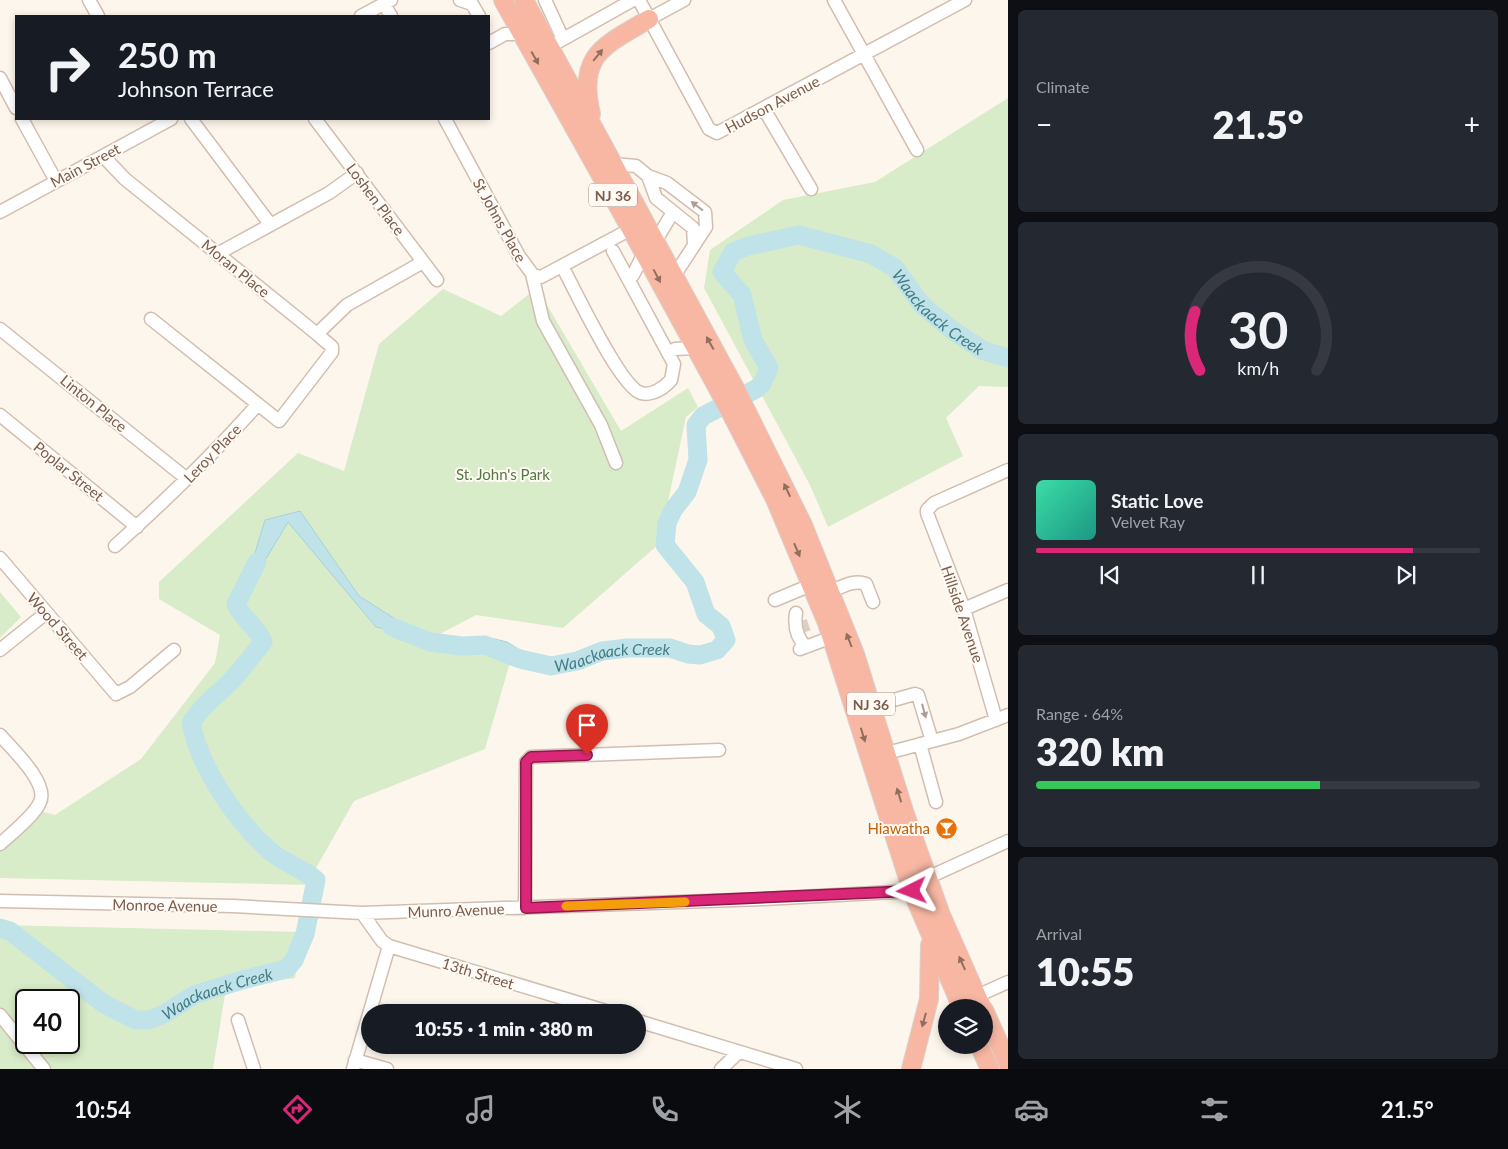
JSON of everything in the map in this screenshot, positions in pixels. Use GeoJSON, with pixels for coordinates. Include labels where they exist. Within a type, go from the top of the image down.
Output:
{"type":"FeatureCollection","features":[{"type":"Feature","properties":{"kind":"highway","name":"NJ 36"},"geometry":{"type":"LineString","coordinates":[[504,0],[631,229],[674,276],[737,409],[832,638],[912,891],[958,999]]}},
{"type":"Feature","properties":{"kind":"highway","name":"NJ 36"},"geometry":{"type":"LineString","coordinates":[[524,0],[556,43],[596,134],[612,164],[696,348],[727,389]]}},
{"type":"Feature","properties":{"kind":"highway"},"geometry":{"type":"LineString","coordinates":[[596,134],[587,95],[587,80],[590,67],[599,52],[608,44],[650,20]]}},
{"type":"Feature","properties":{"kind":"highway","name":"NJ 36"},"geometry":{"type":"LineString","coordinates":[[737,409],[781,478],[831,591],[872,706],[927,878],[941,915],[978,999]]}},
{"type":"Feature","properties":{"kind":"highway"},"geometry":{"type":"LineString","coordinates":[[911,1069],[929,999],[930,937]]}},
{"type":"Feature","properties":{"kind":"highway","name":"NJ 36"},"geometry":{"type":"LineString","coordinates":[[993,1026],[1004,1045],[1008,1063]]}},
{"type":"Feature","properties":{"kind":"highway"},"geometry":{"type":"LineString","coordinates":[[983,1054],[990,1069]]}},
{"type":"Feature","properties":{"kind":"street"},"geometry":{"type":"LineString","coordinates":[[89,0],[97,15]]}},
{"type":"Feature","properties":{"kind":"street"},"geometry":{"type":"LineString","coordinates":[[545,0],[556,43],[633,0]]}},
{"type":"Feature","properties":{"kind":"street","name":"Hudson Avenue"},"geometry":{"type":"LineString","coordinates":[[639,0],[712,132],[720,133],[965,0]]}},
{"type":"Feature","properties":{"kind":"street"},"geometry":{"type":"LineString","coordinates":[[650,20],[684,0]]}},
{"type":"Feature","properties":{"kind":"street"},"geometry":{"type":"LineString","coordinates":[[834,0],[917,150]]}},
{"type":"Feature","properties":{"kind":"street"},"geometry":{"type":"LineString","coordinates":[[470,1],[478,15]]}},
{"type":"Feature","properties":{"kind":"street"},"geometry":{"type":"LineString","coordinates":[[362,15],[379,3],[390,15]]}},
{"type":"Feature","properties":{"kind":"street"},"geometry":{"type":"LineString","coordinates":[[493,39],[504,34],[522,34]]}},
{"type":"Feature","properties":{"kind":"street"},"geometry":{"type":"LineString","coordinates":[[0,78],[15,106]]}},
{"type":"Feature","properties":{"kind":"street"},"geometry":{"type":"LineString","coordinates":[[764,109],[811,188]]}},
{"type":"Feature","properties":{"kind":"street"},"geometry":{"type":"LineString","coordinates":[[23,120],[56,181]]}},
{"type":"Feature","properties":{"kind":"street"},"geometry":{"type":"LineString","coordinates":[[191,120],[270,224]]}},
{"type":"Feature","properties":{"kind":"street","name":"Loshen Place"},"geometry":{"type":"LineString","coordinates":[[316,120],[437,280]]}},
{"type":"Feature","properties":{"kind":"street","name":"St Johns Place"},"geometry":{"type":"LineString","coordinates":[[446,120],[519,256],[532,274],[541,277],[631,229]]}},
{"type":"Feature","properties":{"kind":"street","name":"Main Street"},"geometry":{"type":"LineString","coordinates":[[0,212],[103,156],[156,122]]}},
{"type":"Feature","properties":{"kind":"street","name":"Moran Place"},"geometry":{"type":"LineString","coordinates":[[103,156],[125,179],[219,253],[332,347],[332,352],[279,420],[258,404]]}},
{"type":"Feature","properties":{"kind":"street"},"geometry":{"type":"LineString","coordinates":[[612,164],[636,166],[648,176],[667,183],[705,212],[706,227],[674,276]]}},
{"type":"Feature","properties":{"kind":"street"},"geometry":{"type":"LineString","coordinates":[[219,253],[329,193],[357,173]]}},
{"type":"Feature","properties":{"kind":"street"},"geometry":{"type":"LineString","coordinates":[[648,176],[656,198],[693,228],[694,244]]}},
{"type":"Feature","properties":{"kind":"street"},"geometry":{"type":"LineString","coordinates":[[628,278],[633,275],[673,212]]}},
{"type":"Feature","properties":{"kind":"street"},"geometry":{"type":"LineString","coordinates":[[562,266],[610,357],[631,386],[641,393],[651,393],[666,386],[674,373],[674,364],[613,252]]}},
{"type":"Feature","properties":{"kind":"street"},"geometry":{"type":"LineString","coordinates":[[317,334],[347,304],[423,262]]}},
{"type":"Feature","properties":{"kind":"street"},"geometry":{"type":"LineString","coordinates":[[532,274],[543,321],[601,425],[616,464]]}},
{"type":"Feature","properties":{"kind":"street"},"geometry":{"type":"LineString","coordinates":[[152,319],[258,404]]}},
{"type":"Feature","properties":{"kind":"street","name":"Linton Place"},"geometry":{"type":"LineString","coordinates":[[0,329],[6,340],[187,478]]}},
{"type":"Feature","properties":{"kind":"street"},"geometry":{"type":"LineString","coordinates":[[669,352],[675,349],[696,348]]}},
{"type":"Feature","properties":{"kind":"street","name":"Leroy Place"},"geometry":{"type":"LineString","coordinates":[[115,546],[187,478],[258,404]]}},
{"type":"Feature","properties":{"kind":"street","name":"Poplar Street"},"geometry":{"type":"LineString","coordinates":[[0,415],[137,527]]}},
{"type":"Feature","properties":{"kind":"street","name":"Hillside Avenue"},"geometry":{"type":"LineString","coordinates":[[1002,718],[964,609],[929,520],[927,510],[934,503],[1008,470]]}},
{"type":"Feature","properties":{"kind":"street","name":"Wood Street"},"geometry":{"type":"LineString","coordinates":[[0,558],[116,694],[130,687],[174,650]]}},
{"type":"Feature","properties":{"kind":"street"},"geometry":{"type":"LineString","coordinates":[[831,591],[854,582],[862,582],[866,584],[872,602]]}},
{"type":"Feature","properties":{"kind":"street"},"geometry":{"type":"LineString","coordinates":[[775,600],[811,585]]}},
{"type":"Feature","properties":{"kind":"street"},"geometry":{"type":"LineString","coordinates":[[964,609],[1008,590]]}},
{"type":"Feature","properties":{"kind":"street"},"geometry":{"type":"LineString","coordinates":[[790,594],[799,617],[795,623],[798,640],[803,645],[832,638]]}},
{"type":"Feature","properties":{"kind":"street"},"geometry":{"type":"LineString","coordinates":[[0,650],[46,613]]}},
{"type":"Feature","properties":{"kind":"street"},"geometry":{"type":"LineString","coordinates":[[872,706],[915,694],[918,695],[936,802]]}},
{"type":"Feature","properties":{"kind":"street"},"geometry":{"type":"LineString","coordinates":[[887,753],[926,743],[1002,718]]}},
{"type":"Feature","properties":{"kind":"street"},"geometry":{"type":"LineString","coordinates":[[0,735],[37,779],[42,797],[37,807],[0,844]]}},
{"type":"Feature","properties":{"kind":"street"},"geometry":{"type":"LineString","coordinates":[[526,908],[526,762],[531,757],[719,750]]}},
{"type":"Feature","properties":{"kind":"street"},"geometry":{"type":"LineString","coordinates":[[927,878],[1008,841]]}},
{"type":"Feature","properties":{"kind":"street","name":"Munro Avenue"},"geometry":{"type":"LineString","coordinates":[[330,911],[362,913],[526,908],[912,891]]}},
{"type":"Feature","properties":{"kind":"street","name":"Monroe Avenue"},"geometry":{"type":"LineString","coordinates":[[0,901],[233,906],[330,911]]}},
{"type":"Feature","properties":{"kind":"street","name":"13th Street"},"geometry":{"type":"LineString","coordinates":[[362,913],[382,941],[390,946],[582,1004]]}},
{"type":"Feature","properties":{"kind":"street"},"geometry":{"type":"LineString","coordinates":[[387,1069],[354,1064],[390,946]]}},
{"type":"Feature","properties":{"kind":"street"},"geometry":{"type":"LineString","coordinates":[[988,999],[1008,982]]}},
{"type":"Feature","properties":{"kind":"street"},"geometry":{"type":"LineString","coordinates":[[0,1015],[44,1069]]}},
{"type":"Feature","properties":{"kind":"street"},"geometry":{"type":"LineString","coordinates":[[238,1020],[254,1069]]}},
{"type":"Feature","properties":{"kind":"street"},"geometry":{"type":"LineString","coordinates":[[646,1023],[796,1069]]}},
{"type":"Feature","properties":{"kind":"street"},"geometry":{"type":"LineString","coordinates":[[721,1069],[739,1052]]}},
{"type":"Feature","properties":{"kind":"green space"},"geometry":{"type":"Polygon","coordinates":[[[1008,98],[1008,387],[979,386],[946,418],[963,456],[828,527],[810,485],[704,288],[710,250],[783,200],[875,182],[1008,98]]]}},
{"type":"Feature","properties":{"kind":"green space","name":"St. John's Park"},"geometry":{"type":"Polygon","coordinates":[[[537,288],[621,431],[688,388],[698,407],[686,417],[659,544],[563,628],[476,615],[436,636],[408,627],[359,596],[300,511],[265,520],[241,599],[288,521],[376,627],[511,659],[485,749],[354,801],[315,870],[312,885],[0,878],[0,843],[34,809],[55,815],[141,759],[215,663],[220,635],[159,599],[159,582],[298,453],[344,471],[379,344],[443,289],[501,316],[537,288]]]}},
{"type":"Feature","properties":{"kind":"green space"},"geometry":{"type":"Polygon","coordinates":[[[0,592],[21,617],[0,638],[0,592]]]}},
{"type":"Feature","properties":{"kind":"green space"},"geometry":{"type":"Polygon","coordinates":[[[0,925],[304,932],[295,978],[226,988],[213,1069],[0,1069],[0,925]]]}},
{"type":"Feature","properties":{"kind":"water"},"geometry":{"type":"Polygon","coordinates":[[[300,511],[359,596],[408,627],[450,640],[495,639],[507,642],[517,648],[516,656],[511,659],[376,627],[288,522],[240,602],[265,520],[300,511]]]}},
{"type":"Feature","properties":{"kind":"waterway","name":"Waackaack Creek"},"geometry":{"type":"LineString","coordinates":[[392,627],[430,642],[462,646],[485,645],[520,659],[551,666],[577,661],[602,651],[628,648],[670,648],[688,654],[700,655],[717,650],[726,640],[721,626],[706,614],[695,582],[665,545],[667,523],[673,510],[687,492],[698,460],[696,425],[703,416],[756,389],[762,384],[769,368],[753,340],[742,295],[722,272],[733,252],[748,246],[799,235],[871,254],[895,268],[922,305],[952,330],[984,351],[1008,358]]}},
{"type":"Feature","properties":{"kind":"waterway","name":"Waackaack Creek"},"geometry":{"type":"LineString","coordinates":[[0,928],[10,931],[104,1004],[136,1020],[149,1020],[164,1014],[194,995],[286,969],[294,960],[305,934],[316,880],[270,851],[257,839],[232,809],[202,758],[191,723],[203,707],[236,675],[263,642],[236,604],[257,562]]}},
{"type":"Feature","properties":{"kind":"tunnel"},"geometry":{"type":"LineString","coordinates":[[801,621],[807,638]]}},
{"type":"Feature","properties":{"kind":"slow traffic"},"geometry":{"type":"LineString","coordinates":[[566,906],[685,902]]}},
{"type":"Feature","properties":{"kind":"place","name":"Hiawatha"},"geometry":{"type":"Point","coordinates":[946,828]}},
{"type":"Feature","properties":{"kind":"route"},"geometry":{"type":"LineString","coordinates":[[587,755],[531,757],[526,762],[526,908],[912,891]]}}]}
